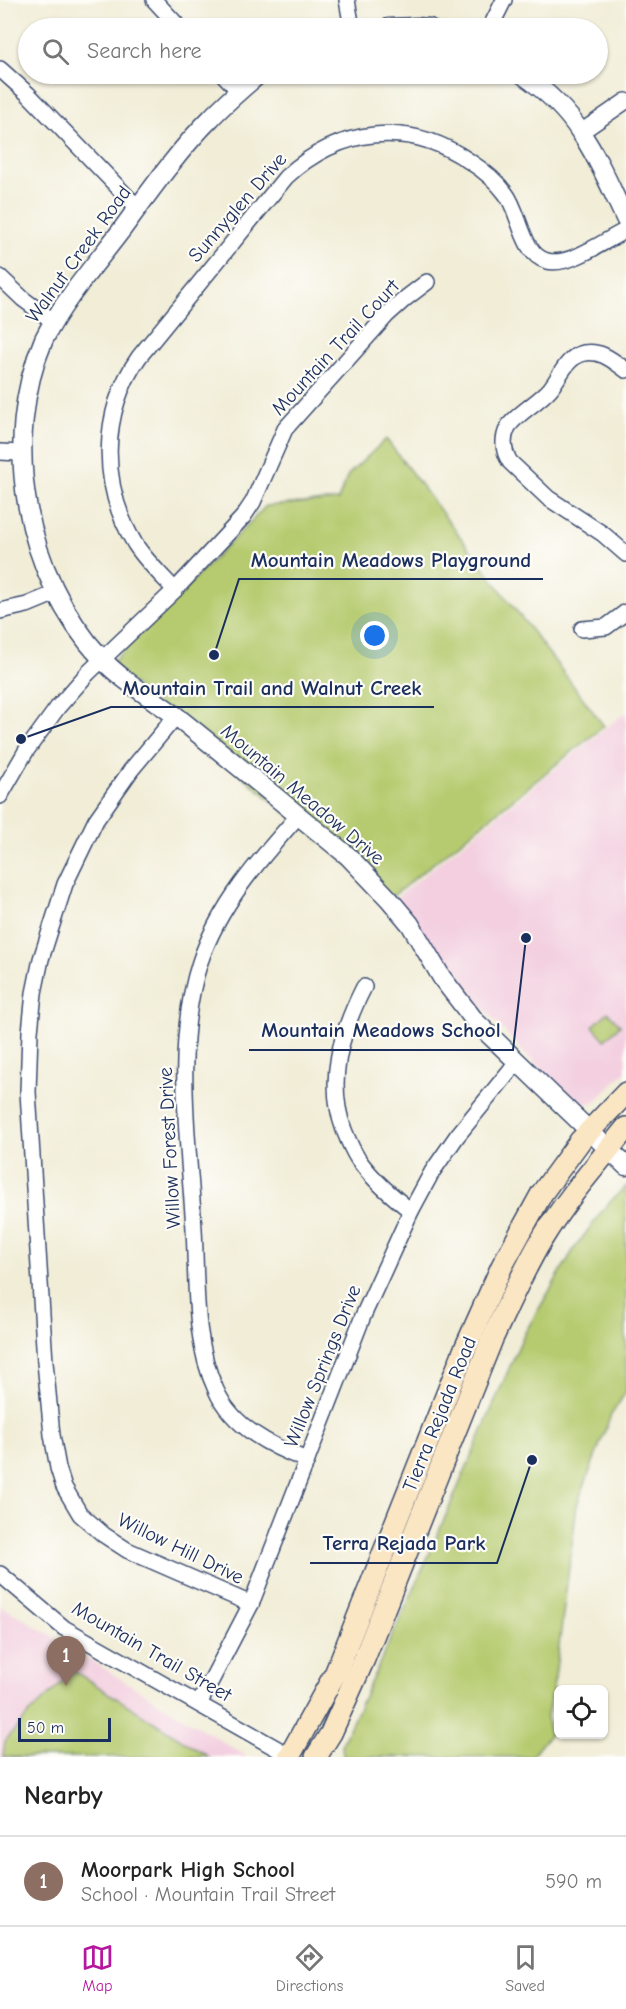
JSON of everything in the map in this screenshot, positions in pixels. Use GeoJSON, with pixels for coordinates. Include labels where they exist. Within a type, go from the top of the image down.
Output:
{"type":"FeatureCollection","features":[{"type":"Feature","properties":{"kind":"main road","name":"Tierra Rejada Road"},"geometry":{"type":"LineString","coordinates":[[293,1757],[336,1672],[464,1351],[502,1266],[542,1193],[590,1130],[626,1093]]}},
{"type":"Feature","properties":{"kind":"main road","name":"Tierra Rejada Road"},"geometry":{"type":"LineString","coordinates":[[316,1757],[331,1733],[364,1659],[492,1339],[513,1295],[543,1239],[591,1170],[626,1128]]}},
{"type":"Feature","properties":{"kind":"street"},"geometry":{"type":"LineString","coordinates":[[154,0],[171,18]]}},
{"type":"Feature","properties":{"kind":"street"},"geometry":{"type":"LineString","coordinates":[[347,0],[350,18]]}},
{"type":"Feature","properties":{"kind":"street"},"geometry":{"type":"LineString","coordinates":[[495,18],[504,0]]}},
{"type":"Feature","properties":{"kind":"street"},"geometry":{"type":"LineString","coordinates":[[0,69],[28,94],[138,208]]}},
{"type":"Feature","properties":{"kind":"street"},"geometry":{"type":"LineString","coordinates":[[232,84],[239,91]]}},
{"type":"Feature","properties":{"kind":"street","name":"Walnut Creek Road"},"geometry":{"type":"LineString","coordinates":[[102,660],[73,624],[56,593],[34,540],[24,501],[19,453],[20,420],[31,370],[54,322],[138,208],[209,119],[247,84]]}},
{"type":"Feature","properties":{"kind":"street"},"geometry":{"type":"LineString","coordinates":[[536,84],[561,107],[581,132],[626,220]]}},
{"type":"Feature","properties":{"kind":"street"},"geometry":{"type":"LineString","coordinates":[[581,132],[626,101]]}},
{"type":"Feature","properties":{"kind":"street","name":"Sunnyglen Drive"},"geometry":{"type":"LineString","coordinates":[[175,590],[136,545],[118,509],[108,460],[111,430],[119,393],[139,357],[255,214],[301,163],[331,145],[357,137],[389,134],[428,140],[459,154],[483,170],[499,185],[513,205],[528,245],[542,259],[550,262],[567,260],[626,230]]}},
{"type":"Feature","properties":{"kind":"street"},"geometry":{"type":"LineString","coordinates":[[0,277],[23,299],[54,322]]}},
{"type":"Feature","properties":{"kind":"street","name":"Mountain Trail Court"},"geometry":{"type":"LineString","coordinates":[[175,590],[243,517],[253,502],[285,429],[387,315],[427,282]]}},
{"type":"Feature","properties":{"kind":"street"},"geometry":{"type":"LineString","coordinates":[[626,370],[602,354],[586,352],[578,354],[540,399],[510,424],[505,434],[504,446],[510,462],[548,498],[603,534],[626,554]]}},
{"type":"Feature","properties":{"kind":"street"},"geometry":{"type":"LineString","coordinates":[[0,452],[19,453]]}},
{"type":"Feature","properties":{"kind":"street"},"geometry":{"type":"LineString","coordinates":[[1,790],[58,707],[102,660],[175,590]]}},
{"type":"Feature","properties":{"kind":"street"},"geometry":{"type":"LineString","coordinates":[[0,611],[27,605],[56,593]]}},
{"type":"Feature","properties":{"kind":"street"},"geometry":{"type":"LineString","coordinates":[[582,629],[606,627],[626,612]]}},
{"type":"Feature","properties":{"kind":"street","name":"Mountain Meadow Drive"},"geometry":{"type":"LineString","coordinates":[[102,660],[176,716],[348,856],[410,924],[450,989],[475,1021],[626,1166]]}},
{"type":"Feature","properties":{"kind":"street","name":"Willow Hill Drive"},"geometry":{"type":"LineString","coordinates":[[176,716],[130,770],[96,820],[65,884],[41,959],[34,993],[28,1092],[45,1362],[55,1454],[64,1487],[80,1514],[104,1535],[127,1550],[251,1604]]}},
{"type":"Feature","properties":{"kind":"street","name":"Willow Forest Drive"},"geometry":{"type":"LineString","coordinates":[[298,816],[262,856],[242,883],[211,935],[200,962],[192,995],[185,1067],[199,1324],[208,1369],[216,1391],[232,1415],[252,1432],[273,1445],[307,1460]]}},
{"type":"Feature","properties":{"kind":"street"},"geometry":{"type":"LineString","coordinates":[[364,987],[352,1011],[340,1046],[336,1074],[339,1115],[357,1157],[386,1191],[411,1211]]}},
{"type":"Feature","properties":{"kind":"street","name":"Willow Springs Drive"},"geometry":{"type":"LineString","coordinates":[[199,1704],[251,1604],[363,1316],[411,1211],[427,1181],[457,1137],[517,1062]]}},
{"type":"Feature","properties":{"kind":"street","name":"Mountain Trail Street"},"geometry":{"type":"LineString","coordinates":[[0,1574],[64,1628],[293,1757]]}},
{"type":"Feature","properties":{"kind":"shaded area"},"geometry":{"type":"Polygon","coordinates":[[[626,712],[626,1071],[594,1102],[583,1104],[527,1056],[455,977],[396,898],[626,712]]]}},
{"type":"Feature","properties":{"kind":"shaded area"},"geometry":{"type":"Polygon","coordinates":[[[0,1606],[19,1616],[247,1757],[0,1757],[0,1606]]]}},
{"type":"Feature","properties":{"kind":"green space"},"geometry":{"type":"Polygon","coordinates":[[[386,439],[604,726],[389,899],[110,665],[266,506],[338,500],[348,475],[386,439]]]}},
{"type":"Feature","properties":{"kind":"green space"},"geometry":{"type":"Polygon","coordinates":[[[608,1012],[620,1025],[605,1040],[593,1026],[608,1012]]]}},
{"type":"Feature","properties":{"kind":"green space"},"geometry":{"type":"Polygon","coordinates":[[[626,1186],[626,1392],[611,1415],[577,1505],[555,1677],[547,1715],[549,1735],[531,1757],[343,1757],[342,1744],[418,1580],[523,1336],[574,1249],[606,1206],[626,1186]]]}},
{"type":"Feature","properties":{"kind":"green space"},"geometry":{"type":"Polygon","coordinates":[[[74,1671],[209,1757],[3,1757],[5,1741],[29,1714],[74,1671]]]}},
{"type":"Feature","properties":{"kind":"place","name":"Mountain Meadows Playground"},"geometry":{"type":"Point","coordinates":[214,655]}},
{"type":"Feature","properties":{"kind":"place","name":"Mountain Trail and Walnut Creek"},"geometry":{"type":"Point","coordinates":[21,739]}},
{"type":"Feature","properties":{"kind":"place","name":"Mountain Meadows School"},"geometry":{"type":"Point","coordinates":[526,938]}},
{"type":"Feature","properties":{"kind":"place","name":"Terra Rejada Park"},"geometry":{"type":"Point","coordinates":[532,1460]}},
{"type":"Feature","properties":{"kind":"place","name":"Moorpark High School"},"geometry":{"type":"Point","coordinates":[66,1686]}}]}
